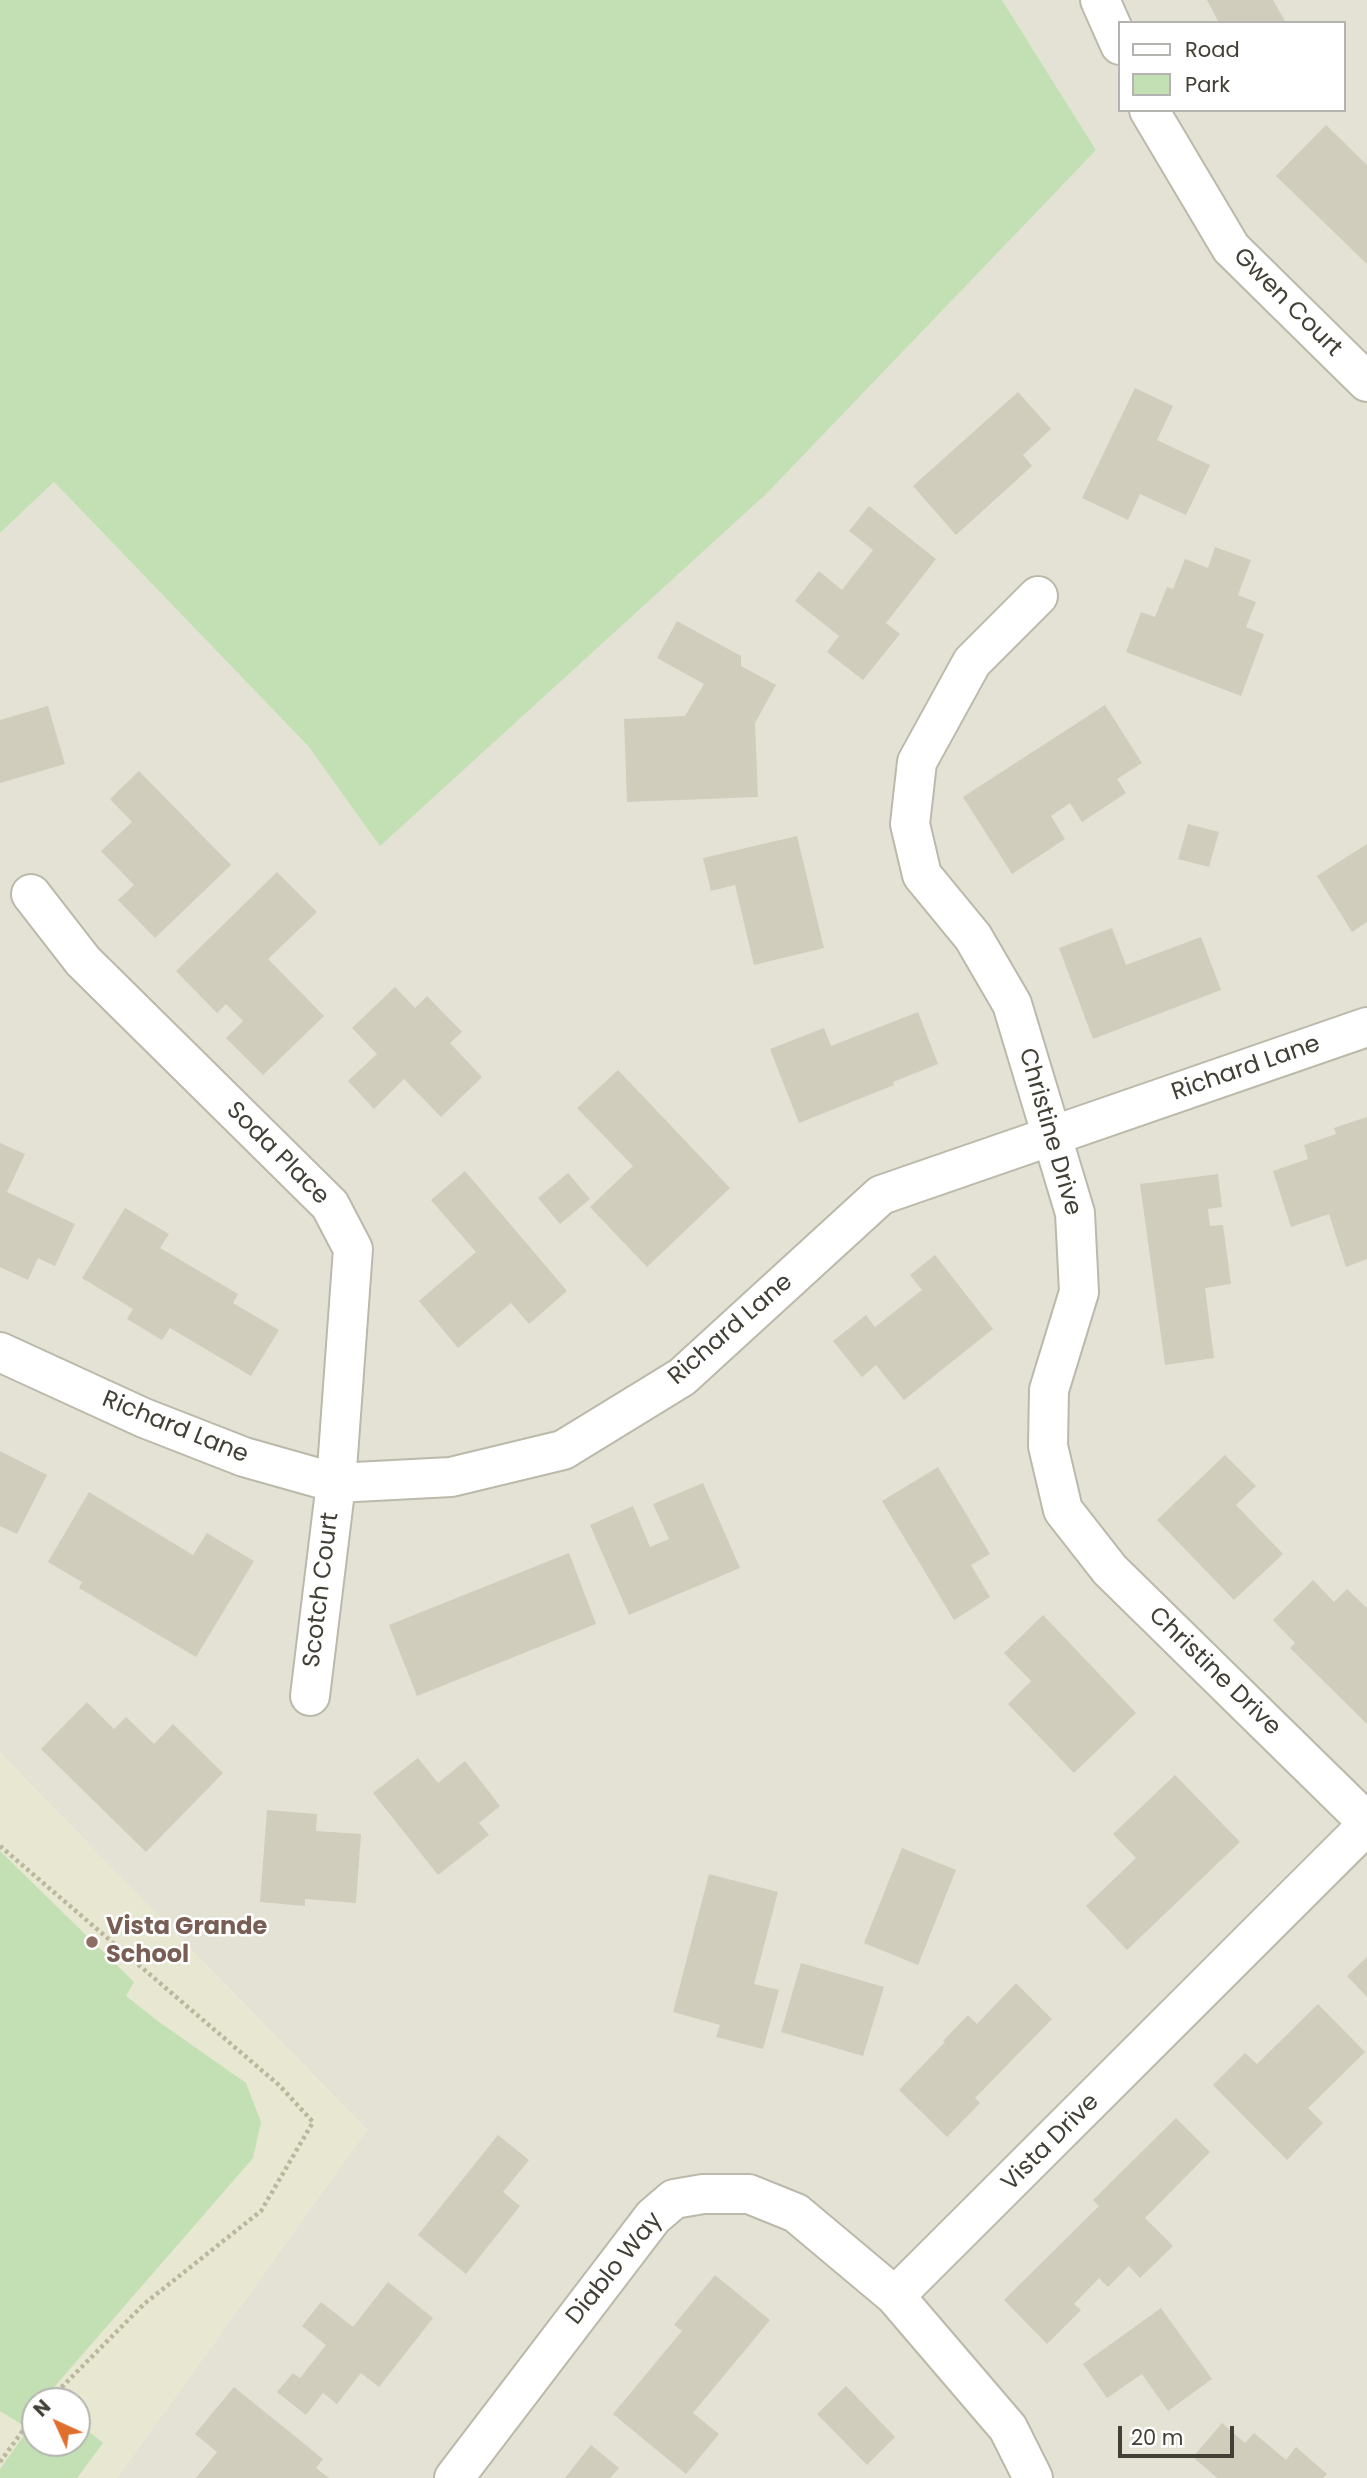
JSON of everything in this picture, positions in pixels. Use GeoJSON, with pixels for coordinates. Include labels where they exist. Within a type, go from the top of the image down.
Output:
{"type":"FeatureCollection","features":[{"type":"Feature","properties":{"kind":"street"},"geometry":{"type":"LineString","coordinates":[[1100,0],[1118,40]]}},
{"type":"Feature","properties":{"kind":"street","name":"Gwen Court"},"geometry":{"type":"LineString","coordinates":[[1150,112],[1231,248],[1367,382]]}},
{"type":"Feature","properties":{"kind":"street","name":"Christine Drive"},"geometry":{"type":"LineString","coordinates":[[1038,596],[972,662],[917,762],[910,824],[922,875],[973,937],[1012,1004],[1075,1213],[1079,1292],[1049,1390],[1048,1446],[1063,1510],[1110,1570],[1367,1824]]}},
{"type":"Feature","properties":{"kind":"street","name":"Soda Place"},"geometry":{"type":"LineString","coordinates":[[32,894],[83,961],[330,1205],[353,1249],[336,1483]]}},
{"type":"Feature","properties":{"kind":"street","name":"Richard Lane"},"geometry":{"type":"LineString","coordinates":[[0,1352],[144,1418],[244,1457],[336,1483],[451,1477],[563,1450],[682,1377],[881,1195],[1367,1027]]}},
{"type":"Feature","properties":{"kind":"street","name":"Scotch Court"},"geometry":{"type":"LineString","coordinates":[[310,1696],[336,1483]]}},
{"type":"Feature","properties":{"kind":"street","name":"Vista Drive"},"geometry":{"type":"LineString","coordinates":[[895,2296],[1367,1824]]}},
{"type":"Feature","properties":{"kind":"street","name":"Diablo Way"},"geometry":{"type":"LineString","coordinates":[[454,2478],[653,2217],[674,2199],[703,2194],[749,2194],[796,2213],[895,2296]]}},
{"type":"Feature","properties":{"kind":"street"},"geometry":{"type":"LineString","coordinates":[[895,2296],[1008,2428],[1033,2478]]}},
{"type":"Feature","properties":{"kind":"path"},"geometry":{"type":"LineString","coordinates":[[0,1846],[252,2062],[313,2122],[261,2211],[144,2304],[62,2387]]}},
{"type":"Feature","properties":{"kind":"path"},"geometry":{"type":"LineString","coordinates":[[0,2462],[21,2433]]}},
{"type":"Feature","properties":{"kind":"shaded area"},"geometry":{"type":"Polygon","coordinates":[[[1002,0],[1367,0],[1367,2478],[117,2478],[367,2130],[0,1753],[0,533],[54,482],[308,746],[380,845],[1096,150],[1002,0]]]}},
{"type":"Feature","properties":{"kind":"shaded area","name":"Vista Grande School"},"geometry":{"type":"Polygon","coordinates":[[[0,1753],[367,2130],[117,2478],[0,2478],[0,1753]]]}},
{"type":"Feature","properties":{"kind":"green space"},"geometry":{"type":"Polygon","coordinates":[[[0,0],[1002,0],[1096,150],[766,494],[380,846],[308,746],[54,482],[0,533],[0,0]]]}},
{"type":"Feature","properties":{"kind":"green space"},"geometry":{"type":"Polygon","coordinates":[[[0,1851],[134,1982],[126,1996],[246,2083],[261,2122],[253,2158],[54,2387],[21,2387],[21,2424],[0,2411],[0,1851]]]}},
{"type":"Feature","properties":{"kind":"green space"},"geometry":{"type":"Polygon","coordinates":[[[91,2433],[103,2443],[77,2478],[0,2478],[0,2469],[21,2440],[21,2457],[91,2457],[91,2433]]]}},
{"type":"Feature","properties":{"kind":"building"},"geometry":{"type":"Polygon","coordinates":[[[1207,0],[1273,0],[1285,21],[1218,21],[1207,0]]]}},
{"type":"Feature","properties":{"kind":"building"},"geometry":{"type":"Polygon","coordinates":[[[1326,125],[1367,165],[1367,264],[1276,176],[1326,125]]]}},
{"type":"Feature","properties":{"kind":"building"},"geometry":{"type":"Polygon","coordinates":[[[1135,388],[1173,406],[1157,440],[1210,465],[1186,515],[1140,494],[1128,520],[1082,498],[1135,388]]]}},
{"type":"Feature","properties":{"kind":"building"},"geometry":{"type":"Polygon","coordinates":[[[1018,392],[1051,429],[1023,455],[1032,466],[956,535],[913,486],[1018,392]]]}},
{"type":"Feature","properties":{"kind":"building"},"geometry":{"type":"Polygon","coordinates":[[[869,506],[936,559],[886,623],[900,634],[863,680],[827,652],[839,636],[795,601],[819,571],[842,590],[873,550],[849,531],[869,506]]]}},
{"type":"Feature","properties":{"kind":"building"},"geometry":{"type":"Polygon","coordinates":[[[1215,547],[1251,560],[1238,595],[1256,602],[1246,627],[1264,634],[1241,696],[1126,652],[1141,612],[1155,617],[1167,587],[1173,589],[1185,559],[1208,568],[1215,547]]]}},
{"type":"Feature","properties":{"kind":"building"},"geometry":{"type":"Polygon","coordinates":[[[677,621],[741,656],[741,666],[776,685],[755,723],[758,797],[627,802],[624,719],[685,716],[704,684],[657,658],[677,621]]]}},
{"type":"Feature","properties":{"kind":"building"},"geometry":{"type":"Polygon","coordinates":[[[1105,705],[1142,763],[1117,779],[1126,793],[1082,822],[1070,803],[1051,816],[1065,839],[1012,874],[963,797],[1105,705]]]}},
{"type":"Feature","properties":{"kind":"building"},"geometry":{"type":"Polygon","coordinates":[[[48,706],[65,764],[0,783],[0,720],[48,706]]]}},
{"type":"Feature","properties":{"kind":"building"},"geometry":{"type":"Polygon","coordinates":[[[139,771],[231,865],[155,938],[118,900],[134,885],[101,851],[132,822],[110,799],[139,771]]]}},
{"type":"Feature","properties":{"kind":"building"},"geometry":{"type":"Polygon","coordinates":[[[1188,824],[1219,832],[1209,867],[1178,859],[1188,824]]]}},
{"type":"Feature","properties":{"kind":"building"},"geometry":{"type":"Polygon","coordinates":[[[797,836],[824,948],[754,965],[735,885],[711,891],[703,858],[797,836]]]}},
{"type":"Feature","properties":{"kind":"building"},"geometry":{"type":"Polygon","coordinates":[[[1367,844],[1367,922],[1352,932],[1317,876],[1367,844]]]}},
{"type":"Feature","properties":{"kind":"building"},"geometry":{"type":"Polygon","coordinates":[[[277,872],[317,912],[268,959],[324,1016],[263,1075],[226,1038],[243,1021],[226,1004],[217,1013],[176,971],[277,872]]]}},
{"type":"Feature","properties":{"kind":"building"},"geometry":{"type":"Polygon","coordinates":[[[1112,928],[1126,965],[1201,937],[1221,990],[1093,1039],[1059,948],[1112,928]]]}},
{"type":"Feature","properties":{"kind":"building"},"geometry":{"type":"Polygon","coordinates":[[[395,987],[415,1008],[427,996],[462,1032],[450,1043],[482,1077],[441,1117],[404,1079],[374,1109],[348,1081],[377,1054],[352,1028],[395,987]]]}},
{"type":"Feature","properties":{"kind":"building"},"geometry":{"type":"Polygon","coordinates":[[[918,1012],[938,1064],[893,1082],[894,1085],[799,1123],[770,1049],[824,1028],[831,1046],[918,1012]]]}},
{"type":"Feature","properties":{"kind":"building"},"geometry":{"type":"Polygon","coordinates":[[[618,1070],[730,1188],[647,1267],[590,1207],[633,1166],[577,1108],[618,1070]]]}},
{"type":"Feature","properties":{"kind":"building"},"geometry":{"type":"Polygon","coordinates":[[[1367,1117],[1367,1259],[1346,1267],[1329,1214],[1291,1227],[1273,1171],[1308,1159],[1304,1145],[1336,1134],[1334,1128],[1367,1117]]]}},
{"type":"Feature","properties":{"kind":"building"},"geometry":{"type":"Polygon","coordinates":[[[0,1143],[25,1154],[7,1192],[75,1224],[55,1266],[38,1258],[28,1280],[0,1267],[0,1143]]]}},
{"type":"Feature","properties":{"kind":"building"},"geometry":{"type":"Polygon","coordinates":[[[465,1171],[567,1291],[529,1324],[511,1303],[458,1348],[419,1301],[476,1252],[431,1200],[465,1171]]]}},
{"type":"Feature","properties":{"kind":"building"},"geometry":{"type":"Polygon","coordinates":[[[568,1173],[590,1199],[560,1224],[538,1198],[568,1173]]]}},
{"type":"Feature","properties":{"kind":"building"},"geometry":{"type":"Polygon","coordinates":[[[1218,1174],[1222,1207],[1208,1209],[1210,1226],[1223,1225],[1231,1284],[1205,1288],[1214,1358],[1165,1365],[1140,1184],[1218,1174]]]}},
{"type":"Feature","properties":{"kind":"building"},"geometry":{"type":"Polygon","coordinates":[[[125,1208],[169,1234],[160,1248],[238,1294],[233,1303],[279,1330],[251,1376],[170,1328],[162,1340],[127,1319],[133,1309],[82,1278],[125,1208]]]}},
{"type":"Feature","properties":{"kind":"building"},"geometry":{"type":"Polygon","coordinates":[[[935,1255],[993,1329],[904,1400],[876,1365],[862,1377],[833,1341],[866,1315],[875,1327],[922,1290],[910,1275],[935,1255]]]}},
{"type":"Feature","properties":{"kind":"building"},"geometry":{"type":"Polygon","coordinates":[[[0,1451],[47,1475],[17,1534],[0,1526],[0,1451]]]}},
{"type":"Feature","properties":{"kind":"building"},"geometry":{"type":"Polygon","coordinates":[[[1225,1455],[1256,1486],[1236,1505],[1283,1554],[1234,1600],[1157,1520],[1225,1455]]]}},
{"type":"Feature","properties":{"kind":"building"},"geometry":{"type":"Polygon","coordinates":[[[938,1467],[990,1554],[971,1565],[990,1597],[954,1620],[882,1501],[938,1467]]]}},
{"type":"Feature","properties":{"kind":"building"},"geometry":{"type":"Polygon","coordinates":[[[703,1483],[740,1568],[629,1615],[590,1525],[633,1506],[650,1547],[669,1539],[653,1504],[703,1483]]]}},
{"type":"Feature","properties":{"kind":"building"},"geometry":{"type":"Polygon","coordinates":[[[89,1492],[193,1555],[207,1533],[254,1561],[196,1657],[79,1588],[82,1582],[48,1562],[89,1492]]]}},
{"type":"Feature","properties":{"kind":"building"},"geometry":{"type":"Polygon","coordinates":[[[569,1553],[596,1624],[417,1696],[389,1625],[569,1553]]]}},
{"type":"Feature","properties":{"kind":"building"},"geometry":{"type":"Polygon","coordinates":[[[1313,1580],[1334,1602],[1347,1589],[1367,1608],[1367,1724],[1290,1648],[1295,1643],[1273,1620],[1313,1580]]]}},
{"type":"Feature","properties":{"kind":"building"},"geometry":{"type":"Polygon","coordinates":[[[1043,1615],[1136,1713],[1074,1773],[1008,1704],[1031,1681],[1004,1653],[1043,1615]]]}},
{"type":"Feature","properties":{"kind":"building"},"geometry":{"type":"Polygon","coordinates":[[[87,1702],[114,1729],[126,1717],[154,1744],[173,1724],[223,1773],[146,1852],[41,1749],[87,1702]]]}},
{"type":"Feature","properties":{"kind":"building"},"geometry":{"type":"Polygon","coordinates":[[[418,1758],[438,1783],[465,1761],[500,1806],[479,1823],[489,1835],[438,1875],[373,1793],[418,1758]]]}},
{"type":"Feature","properties":{"kind":"building"},"geometry":{"type":"Polygon","coordinates":[[[1175,1775],[1240,1842],[1127,1950],[1086,1906],[1136,1858],[1113,1834],[1175,1775]]]}},
{"type":"Feature","properties":{"kind":"building"},"geometry":{"type":"Polygon","coordinates":[[[267,1810],[317,1814],[316,1831],[361,1834],[356,1903],[305,1899],[305,1906],[260,1902],[267,1810]]]}},
{"type":"Feature","properties":{"kind":"building"},"geometry":{"type":"Polygon","coordinates":[[[902,1848],[956,1870],[918,1965],[864,1943],[902,1848]]]}},
{"type":"Feature","properties":{"kind":"building"},"geometry":{"type":"Polygon","coordinates":[[[709,1874],[778,1892],[754,1984],[779,1990],[763,2049],[716,2037],[720,2025],[673,2012],[709,1874]]]}},
{"type":"Feature","properties":{"kind":"building"},"geometry":{"type":"Polygon","coordinates":[[[1367,1957],[1367,1997],[1347,1976],[1367,1957]]]}},
{"type":"Feature","properties":{"kind":"building"},"geometry":{"type":"Polygon","coordinates":[[[801,1963],[884,1987],[863,2056],[781,2032],[801,1963]]]}},
{"type":"Feature","properties":{"kind":"building"},"geometry":{"type":"Polygon","coordinates":[[[1016,1983],[1052,2019],[975,2098],[980,2103],[947,2137],[899,2090],[968,2015],[977,2024],[1016,1983]]]}},
{"type":"Feature","properties":{"kind":"building"},"geometry":{"type":"Polygon","coordinates":[[[1318,2004],[1365,2052],[1308,2108],[1323,2123],[1287,2160],[1213,2085],[1245,2053],[1257,2064],[1318,2004]]]}},
{"type":"Feature","properties":{"kind":"building"},"geometry":{"type":"Polygon","coordinates":[[[1176,2118],[1210,2152],[1145,2218],[1173,2246],[1140,2278],[1129,2266],[1108,2287],[1099,2278],[1074,2304],[1081,2310],[1047,2344],[1004,2300],[1099,2206],[1093,2200],[1176,2118]]]}},
{"type":"Feature","properties":{"kind":"building"},"geometry":{"type":"Polygon","coordinates":[[[498,2135],[529,2160],[503,2192],[520,2206],[466,2274],[418,2235],[498,2135]]]}},
{"type":"Feature","properties":{"kind":"building"},"geometry":{"type":"Polygon","coordinates":[[[715,2275],[770,2320],[693,2413],[719,2434],[686,2474],[613,2414],[682,2331],[674,2325],[715,2275]]]}},
{"type":"Feature","properties":{"kind":"building"},"geometry":{"type":"Polygon","coordinates":[[[388,2282],[433,2318],[379,2387],[361,2373],[337,2404],[323,2393],[306,2415],[277,2392],[293,2373],[300,2378],[326,2345],[302,2326],[321,2302],[353,2327],[388,2282]]]}},
{"type":"Feature","properties":{"kind":"building"},"geometry":{"type":"Polygon","coordinates":[[[1161,2308],[1212,2379],[1168,2411],[1142,2374],[1107,2398],[1083,2364],[1161,2308]]]}},
{"type":"Feature","properties":{"kind":"building"},"geometry":{"type":"Polygon","coordinates":[[[846,2386],[895,2437],[867,2465],[817,2414],[846,2386]]]}},
{"type":"Feature","properties":{"kind":"building"},"geometry":{"type":"Polygon","coordinates":[[[234,2387],[323,2459],[316,2468],[329,2478],[196,2478],[217,2452],[195,2434],[234,2387]]]}},
{"type":"Feature","properties":{"kind":"building"},"geometry":{"type":"Polygon","coordinates":[[[1222,2423],[1245,2443],[1254,2433],[1286,2460],[1296,2447],[1327,2474],[1323,2478],[1217,2478],[1193,2457],[1222,2423]]]}},
{"type":"Feature","properties":{"kind":"building"},"geometry":{"type":"Polygon","coordinates":[[[591,2445],[619,2468],[610,2478],[565,2478],[591,2445]]]}},
{"type":"Feature","properties":{"kind":"place","name":"Vista Grande School"},"geometry":{"type":"Point","coordinates":[92,1942]}}]}
